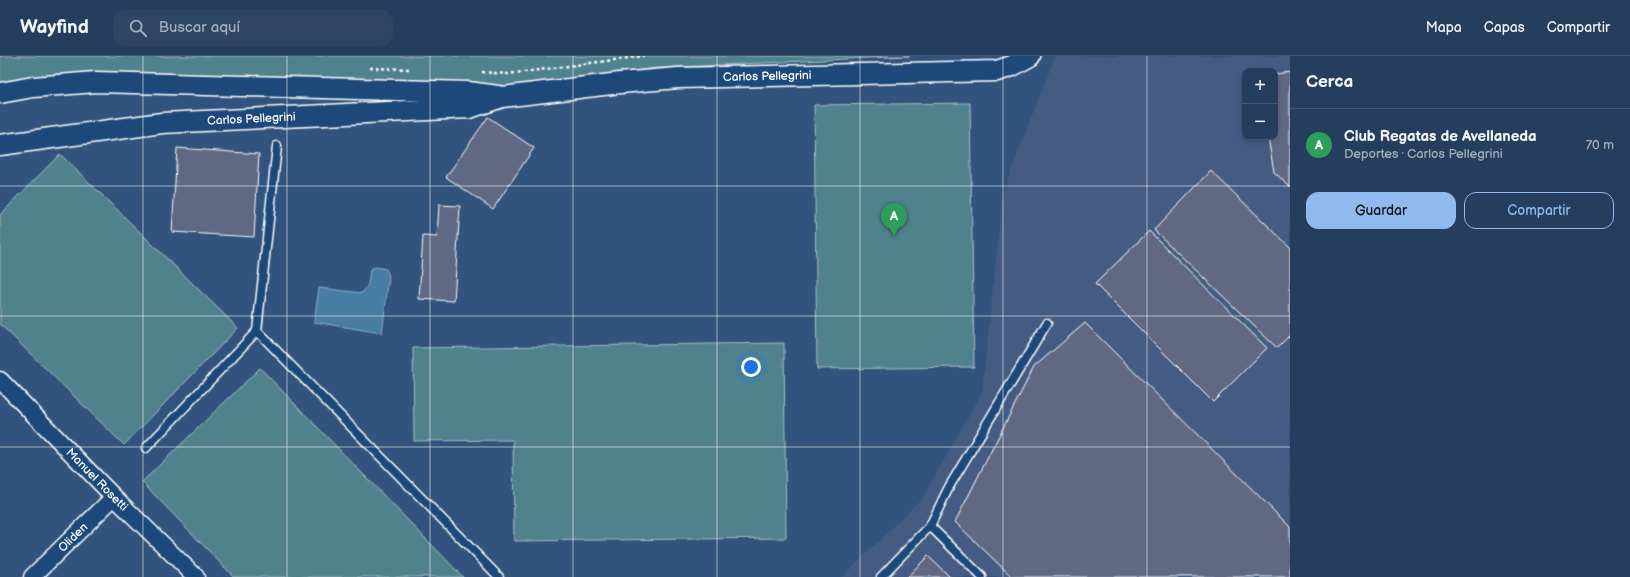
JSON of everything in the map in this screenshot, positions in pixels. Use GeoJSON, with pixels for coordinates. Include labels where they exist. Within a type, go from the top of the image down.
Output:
{"type":"FeatureCollection","features":[{"type":"Feature","properties":{"kind":"street","name":"Carlos Pellegrini"},"geometry":{"type":"LineString","coordinates":[[0,145],[162,123],[469,108],[502,97],[620,83],[678,78],[997,71],[1012,66],[1030,56]]}},
{"type":"Feature","properties":{"kind":"street","name":"Carlos Pellegrini"},"geometry":{"type":"LineString","coordinates":[[0,93],[33,87],[96,82],[460,92],[502,97]]}},
{"type":"Feature","properties":{"kind":"street","name":"Manuel Rosetti"},"geometry":{"type":"LineString","coordinates":[[0,380],[114,497],[196,577]]}},
{"type":"Feature","properties":{"kind":"street","name":"Oliden"},"geometry":{"type":"LineString","coordinates":[[32,577],[114,497]]}},
{"type":"Feature","properties":{"kind":"lane"},"geometry":{"type":"LineString","coordinates":[[146,448],[257,331],[277,146]]}},
{"type":"Feature","properties":{"kind":"lane"},"geometry":{"type":"LineString","coordinates":[[881,577],[930,526],[949,487],[1047,322]]}},
{"type":"Feature","properties":{"kind":"lane"},"geometry":{"type":"LineString","coordinates":[[257,331],[499,577]]}},
{"type":"Feature","properties":{"kind":"lane"},"geometry":{"type":"LineString","coordinates":[[930,526],[982,577]]}},
{"type":"Feature","properties":{"kind":"shaded area"},"geometry":{"type":"Polygon","coordinates":[[[1055,56],[1290,56],[1290,577],[842,577],[923,497],[982,392],[1003,192],[1055,56]]]}},
{"type":"Feature","properties":{"kind":"shaded area"},"geometry":{"type":"Polygon","coordinates":[[[376,267],[386,269],[389,276],[382,333],[314,322],[319,288],[362,293],[368,285],[370,269],[376,267]]]}},
{"type":"Feature","properties":{"kind":"green space"},"geometry":{"type":"Polygon","coordinates":[[[0,56],[910,56],[656,68],[503,88],[0,86],[0,56]]]}},
{"type":"Feature","properties":{"kind":"green space"},"geometry":{"type":"Polygon","coordinates":[[[970,103],[974,367],[817,369],[814,105],[970,103]]]}},
{"type":"Feature","properties":{"kind":"green space"},"geometry":{"type":"Polygon","coordinates":[[[60,154],[238,328],[124,445],[0,324],[0,215],[60,154]]]}},
{"type":"Feature","properties":{"kind":"green space"},"geometry":{"type":"Polygon","coordinates":[[[784,343],[786,538],[514,541],[513,440],[414,441],[413,348],[784,343]]]}},
{"type":"Feature","properties":{"kind":"green space"},"geometry":{"type":"Polygon","coordinates":[[[260,368],[463,577],[234,577],[142,482],[260,368]]]}},
{"type":"Feature","properties":{"kind":"building"},"geometry":{"type":"Polygon","coordinates":[[[1290,72],[1290,187],[1274,172],[1269,140],[1278,140],[1278,74],[1290,72]]]}},
{"type":"Feature","properties":{"kind":"building"},"geometry":{"type":"Polygon","coordinates":[[[488,117],[534,148],[493,209],[446,177],[488,117]]]}},
{"type":"Feature","properties":{"kind":"building"},"geometry":{"type":"Polygon","coordinates":[[[177,148],[259,154],[254,237],[172,232],[177,148]]]}},
{"type":"Feature","properties":{"kind":"building"},"geometry":{"type":"Polygon","coordinates":[[[1211,171],[1290,247],[1290,335],[1277,348],[1154,230],[1211,171]]]}},
{"type":"Feature","properties":{"kind":"building"},"geometry":{"type":"Polygon","coordinates":[[[439,205],[460,206],[454,301],[419,299],[423,236],[437,237],[439,205]]]}},
{"type":"Feature","properties":{"kind":"building"},"geometry":{"type":"Polygon","coordinates":[[[1149,231],[1267,348],[1213,402],[1095,284],[1149,231]]]}},
{"type":"Feature","properties":{"kind":"building"},"geometry":{"type":"Polygon","coordinates":[[[1085,323],[1290,527],[1290,577],[1012,577],[955,522],[1034,367],[1085,323]]]}},
{"type":"Feature","properties":{"kind":"building"},"geometry":{"type":"Polygon","coordinates":[[[928,556],[950,577],[907,577],[928,556]]]}},
{"type":"Feature","properties":{"kind":"place","name":"Club Regatas de Avellaneda"},"geometry":{"type":"Point","coordinates":[894,236]}}]}
